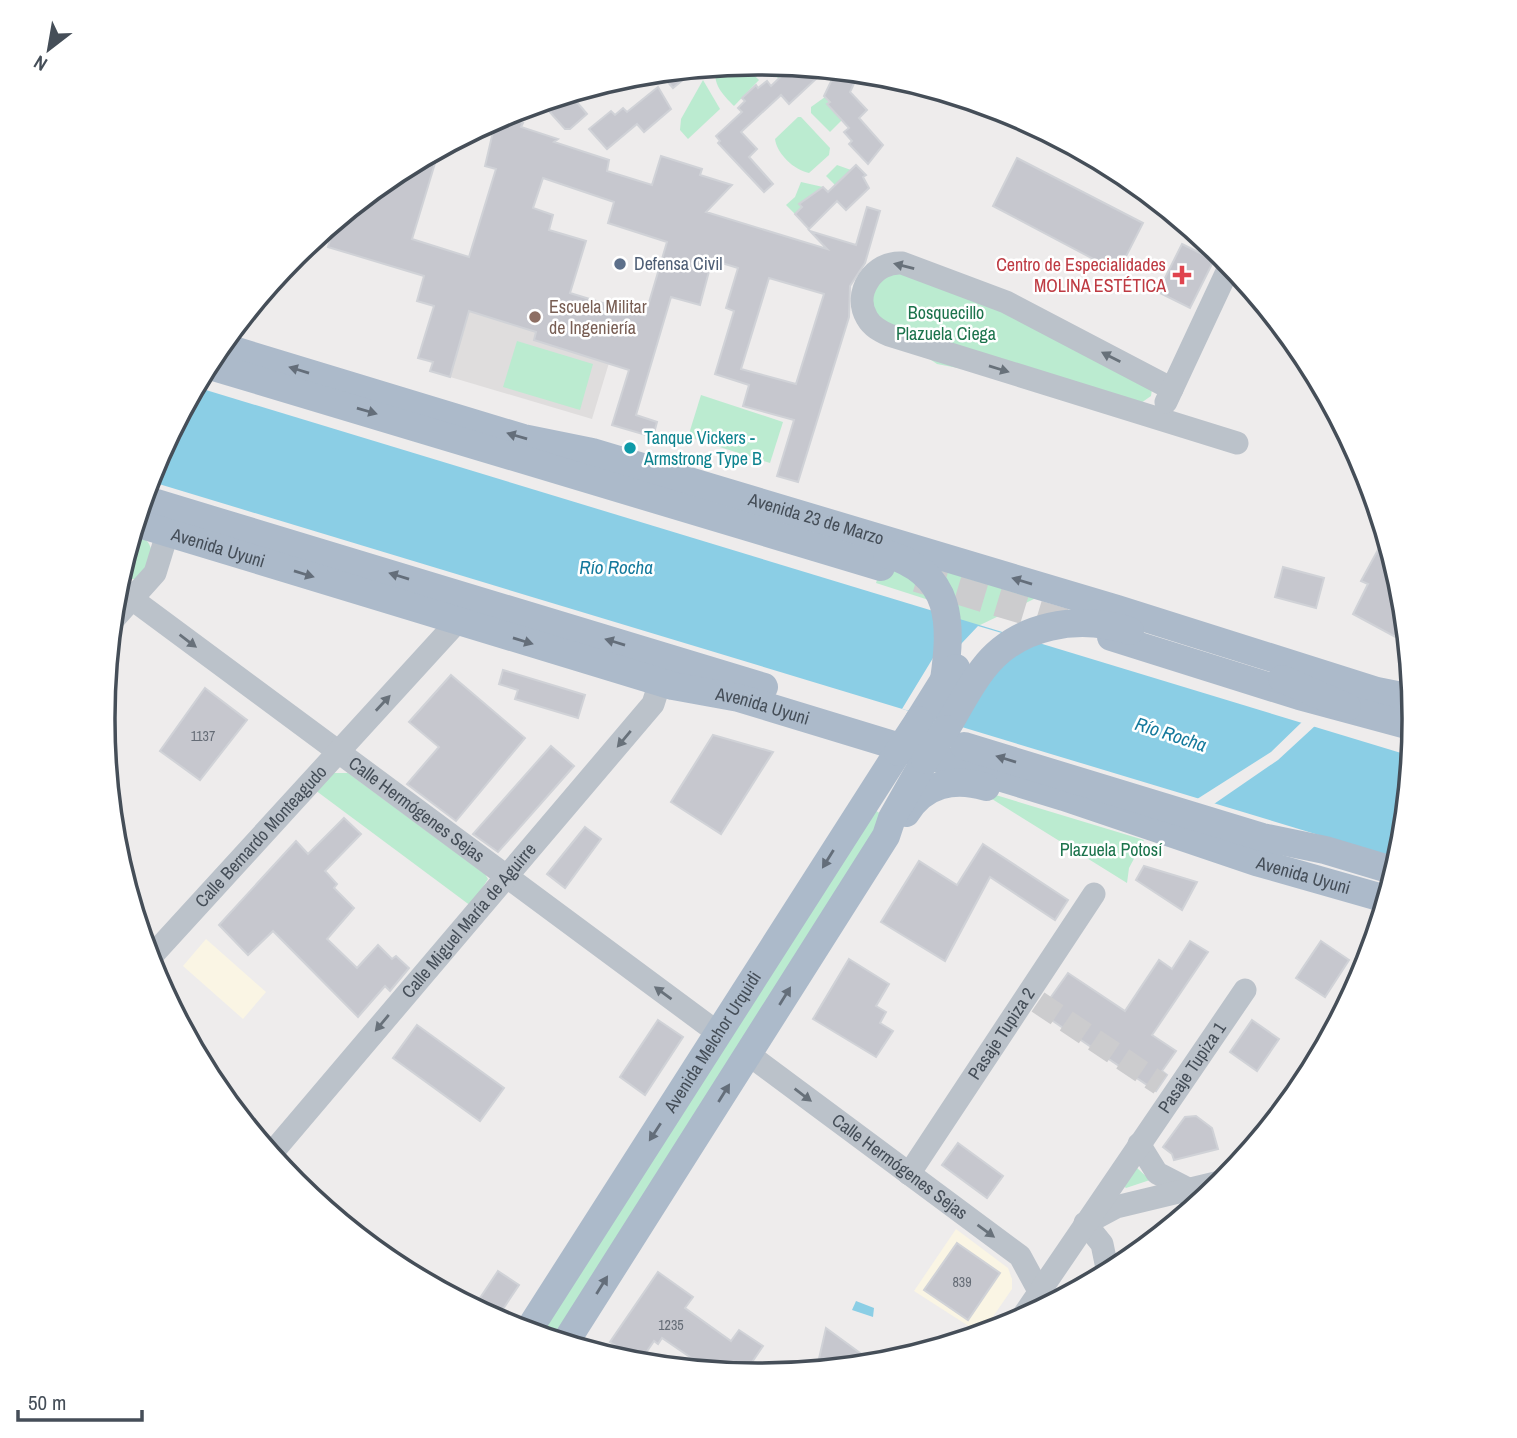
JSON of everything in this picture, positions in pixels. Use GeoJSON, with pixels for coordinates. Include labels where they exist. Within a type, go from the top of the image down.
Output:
{"type":"FeatureCollection","features":[{"type":"Feature","properties":{"kind":"main road","name":"Avenida 23 de Marzo"},"geometry":{"type":"LineString","coordinates":[[231,349],[523,438],[592,452],[1377,691],[1401,696]]}},
{"type":"Feature","properties":{"kind":"main road","name":"Avenida 23 de Marzo"},"geometry":{"type":"LineString","coordinates":[[219,368],[881,567]]}},
{"type":"Feature","properties":{"kind":"main road"},"geometry":{"type":"LineString","coordinates":[[523,459],[579,463],[905,560],[927,577],[939,593],[948,617],[951,633],[944,680]]}},
{"type":"Feature","properties":{"kind":"main road","name":"Avenida Uyuni"},"geometry":{"type":"LineString","coordinates":[[151,506],[171,521],[458,621],[666,684],[739,698],[1118,816],[1259,850],[1325,850],[1384,868]]}},
{"type":"Feature","properties":{"kind":"main road","name":"Avenida Uyuni"},"geometry":{"type":"LineString","coordinates":[[146,522],[171,521],[1259,850],[1377,896]]}},
{"type":"Feature","properties":{"kind":"main road"},"geometry":{"type":"LineString","coordinates":[[570,1335],[748,1054],[982,670],[1001,650],[1009,635],[1048,609],[1087,601]]}},
{"type":"Feature","properties":{"kind":"main road"},"geometry":{"type":"LineString","coordinates":[[944,680],[979,645],[1009,635],[1071,623],[1117,627],[1301,685],[1347,707]]}},
{"type":"Feature","properties":{"kind":"main road"},"geometry":{"type":"LineString","coordinates":[[1111,637],[1298,696],[1402,723]]}},
{"type":"Feature","properties":{"kind":"main road","name":"Avenida Melchor Urquidi"},"geometry":{"type":"LineString","coordinates":[[534,1322],[944,680]]}},
{"type":"Feature","properties":{"kind":"main road"},"geometry":{"type":"LineString","coordinates":[[666,684],[718,703],[860,744],[872,754],[881,776]]}},
{"type":"Feature","properties":{"kind":"main road"},"geometry":{"type":"LineString","coordinates":[[885,826],[921,795],[939,785],[961,781],[1091,819],[1118,816]]}},
{"type":"Feature","properties":{"kind":"main road"},"geometry":{"type":"LineString","coordinates":[[1259,850],[1322,862],[1381,880]]}},
{"type":"Feature","properties":{"kind":"main road"},"geometry":{"type":"LineString","coordinates":[[1259,850],[1315,889],[1374,907]]}},
{"type":"Feature","properties":{"kind":"street"},"geometry":{"type":"LineString","coordinates":[[1172,388],[1006,302],[902,263],[888,262],[873,271],[866,287],[863,306],[866,317],[874,328],[889,335],[1237,443]]}},
{"type":"Feature","properties":{"kind":"street"},"geometry":{"type":"LineString","coordinates":[[1159,418],[1225,276]]}},
{"type":"Feature","properties":{"kind":"street"},"geometry":{"type":"LineString","coordinates":[[127,593],[155,573],[171,521]]}},
{"type":"Feature","properties":{"kind":"street","name":"Calle Hermógenes Sejas"},"geometry":{"type":"LineString","coordinates":[[127,595],[336,753],[718,1033]]}},
{"type":"Feature","properties":{"kind":"street","name":"Calle Bernardo Monteagudo"},"geometry":{"type":"LineString","coordinates":[[158,949],[458,621]]}},
{"type":"Feature","properties":{"kind":"street","name":"Calle Miguel María de Aguirre"},"geometry":{"type":"LineString","coordinates":[[278,1146],[653,704],[666,684]]}},
{"type":"Feature","properties":{"kind":"street","name":"Pasaje Tupiza 2"},"geometry":{"type":"LineString","coordinates":[[909,1174],[1033,999],[1094,894]]}},
{"type":"Feature","properties":{"kind":"street","name":"Pasaje Tupiza 1"},"geometry":{"type":"LineString","coordinates":[[1033,1301],[1139,1144],[1167,1089],[1225,1019],[1245,990]]}},
{"type":"Feature","properties":{"kind":"street","name":"Calle Hermógenes Sejas"},"geometry":{"type":"LineString","coordinates":[[748,1054],[1020,1256],[1039,1291]]}},
{"type":"Feature","properties":{"kind":"street"},"geometry":{"type":"LineString","coordinates":[[1139,1144],[1157,1173],[1188,1189]]}},
{"type":"Feature","properties":{"kind":"street"},"geometry":{"type":"LineString","coordinates":[[1105,1261],[1102,1244],[1085,1223],[1116,1207],[1201,1186]]}},
{"type":"Feature","properties":{"kind":"shaded area","name":"Escuela Militar de Ingeniería"},"geometry":{"type":"Polygon","coordinates":[[[541,227],[586,241],[570,293],[625,310],[592,419],[430,371],[449,310],[541,227]]]}},
{"type":"Feature","properties":{"kind":"shaded area"},"geometry":{"type":"Polygon","coordinates":[[[206,939],[266,992],[243,1019],[183,966],[206,939]]]}},
{"type":"Feature","properties":{"kind":"shaded area"},"geometry":{"type":"Polygon","coordinates":[[[956,1229],[1008,1268],[1012,1279],[1012,1289],[991,1319],[970,1327],[914,1291],[956,1229]]]}},
{"type":"Feature","properties":{"kind":"green space"},"geometry":{"type":"Polygon","coordinates":[[[754,75],[759,80],[734,106],[719,88],[716,78],[754,75]]]}},
{"type":"Feature","properties":{"kind":"green space"},"geometry":{"type":"Polygon","coordinates":[[[703,80],[720,109],[688,139],[680,130],[681,119],[703,80]]]}},
{"type":"Feature","properties":{"kind":"green space"},"geometry":{"type":"Polygon","coordinates":[[[825,97],[842,120],[830,132],[811,113],[811,107],[825,97]]]}},
{"type":"Feature","properties":{"kind":"green space"},"geometry":{"type":"Polygon","coordinates":[[[798,117],[830,148],[829,155],[809,173],[798,169],[787,160],[776,145],[775,139],[798,117]]]}},
{"type":"Feature","properties":{"kind":"green space"},"geometry":{"type":"Polygon","coordinates":[[[837,165],[851,170],[835,185],[826,176],[837,165]]]}},
{"type":"Feature","properties":{"kind":"green space"},"geometry":{"type":"Polygon","coordinates":[[[801,182],[823,187],[799,204],[802,207],[795,214],[786,205],[795,197],[801,182]]]}},
{"type":"Feature","properties":{"kind":"green space","name":"Bosquecillo Plazuela Ciega"},"geometry":{"type":"Polygon","coordinates":[[[882,269],[1007,299],[1152,389],[1151,396],[1141,403],[937,364],[874,321],[871,284],[882,269]]]}},
{"type":"Feature","properties":{"kind":"green space"},"geometry":{"type":"Polygon","coordinates":[[[517,341],[593,364],[580,410],[503,387],[517,341]]]}},
{"type":"Feature","properties":{"kind":"green space"},"geometry":{"type":"Polygon","coordinates":[[[701,395],[783,422],[770,463],[688,437],[701,395]]]}},
{"type":"Feature","properties":{"kind":"green space"},"geometry":{"type":"Polygon","coordinates":[[[142,537],[148,542],[153,558],[136,579],[130,579],[142,537]]]}},
{"type":"Feature","properties":{"kind":"green space"},"geometry":{"type":"Polygon","coordinates":[[[884,559],[896,562],[935,602],[876,583],[884,559]]]}},
{"type":"Feature","properties":{"kind":"green space"},"geometry":{"type":"Polygon","coordinates":[[[926,566],[1038,597],[978,626],[957,620],[926,566]]]}},
{"type":"Feature","properties":{"kind":"green space"},"geometry":{"type":"Polygon","coordinates":[[[333,773],[348,773],[485,874],[488,879],[471,906],[315,790],[333,773]]]}},
{"type":"Feature","properties":{"kind":"green space","name":"Plazuela Potosí"},"geometry":{"type":"Polygon","coordinates":[[[976,789],[1144,840],[1129,868],[1127,883],[976,789]]]}},
{"type":"Feature","properties":{"kind":"green space"},"geometry":{"type":"Polygon","coordinates":[[[871,808],[885,816],[560,1331],[544,1326],[871,808]]]}},
{"type":"Feature","properties":{"kind":"green space"},"geometry":{"type":"Polygon","coordinates":[[[1136,1167],[1150,1180],[1126,1188],[1122,1185],[1136,1167]]]}},
{"type":"Feature","properties":{"kind":"water","name":"Río Rocha"},"geometry":{"type":"Polygon","coordinates":[[[205,390],[1401,753],[1397,803],[1387,856],[160,484],[181,434],[205,390]]]}},
{"type":"Feature","properties":{"kind":"water"},"geometry":{"type":"Polygon","coordinates":[[[856,1301],[874,1308],[873,1317],[852,1310],[856,1301]]]}},
{"type":"Feature","properties":{"kind":"pier"},"geometry":{"type":"Polygon","coordinates":[[[978,626],[1033,642],[922,714],[902,709],[933,658],[961,644],[978,626]]]}},
{"type":"Feature","properties":{"kind":"pier"},"geometry":{"type":"Polygon","coordinates":[[[1303,721],[1316,725],[1278,760],[1211,806],[1194,801],[1271,752],[1303,721]]]}},
{"type":"Feature","properties":{"kind":"building"},"geometry":{"type":"Polygon","coordinates":[[[781,76],[816,78],[789,104],[781,95],[741,132],[757,149],[749,157],[773,184],[764,192],[718,143],[720,141],[716,136],[742,112],[738,108],[745,101],[742,98],[756,85],[758,88],[767,81],[771,86],[781,76]]]}},
{"type":"Feature","properties":{"kind":"building"},"geometry":{"type":"Polygon","coordinates":[[[683,80],[673,88],[668,82],[683,80]]]}},
{"type":"Feature","properties":{"kind":"building"},"geometry":{"type":"Polygon","coordinates":[[[832,80],[854,83],[850,92],[867,110],[859,118],[883,145],[868,164],[849,144],[852,141],[844,132],[849,128],[827,104],[830,102],[824,96],[832,80]]]}},
{"type":"Feature","properties":{"kind":"building"},"geometry":{"type":"Polygon","coordinates":[[[658,87],[671,109],[644,132],[637,124],[607,149],[589,129],[611,111],[615,115],[623,108],[627,112],[658,87]]]}},
{"type":"Feature","properties":{"kind":"building"},"geometry":{"type":"Polygon","coordinates":[[[577,102],[587,114],[570,129],[565,129],[548,110],[577,102]]]}},
{"type":"Feature","properties":{"kind":"building"},"geometry":{"type":"Polygon","coordinates":[[[518,122],[523,123],[521,127],[558,139],[554,142],[609,160],[607,171],[652,185],[661,156],[702,169],[700,175],[732,185],[706,212],[827,249],[810,231],[856,245],[867,207],[880,211],[865,263],[850,286],[849,317],[798,482],[777,476],[794,420],[743,406],[749,385],[715,374],[734,311],[726,308],[738,268],[712,260],[700,305],[671,297],[636,415],[657,422],[653,437],[612,425],[629,370],[534,340],[536,332],[469,311],[450,377],[430,371],[433,362],[418,358],[434,306],[417,301],[424,276],[328,247],[330,238],[367,208],[435,162],[412,239],[469,257],[496,169],[485,166],[493,133],[518,122]],[[543,178],[533,208],[553,215],[549,230],[586,241],[570,293],[645,316],[667,242],[608,223],[614,202],[543,178]],[[769,278],[741,369],[796,384],[824,294],[769,278]]]}},
{"type":"Feature","properties":{"kind":"building"},"geometry":{"type":"Polygon","coordinates":[[[1017,158],[1143,223],[1118,272],[993,206],[1017,158]]]}},
{"type":"Feature","properties":{"kind":"building"},"geometry":{"type":"Polygon","coordinates":[[[856,165],[866,175],[863,177],[869,188],[846,210],[837,201],[809,229],[795,214],[802,207],[799,204],[823,187],[828,192],[856,165]]]}},
{"type":"Feature","properties":{"kind":"building"},"geometry":{"type":"Polygon","coordinates":[[[1182,244],[1205,255],[1213,263],[1190,308],[1158,292],[1182,244]]]}},
{"type":"Feature","properties":{"kind":"building"},"geometry":{"type":"Polygon","coordinates":[[[1379,548],[1397,638],[1353,614],[1368,584],[1361,581],[1379,548]]]}},
{"type":"Feature","properties":{"kind":"building"},"geometry":{"type":"Polygon","coordinates":[[[1283,567],[1324,578],[1316,608],[1275,597],[1283,567]]]}},
{"type":"Feature","properties":{"kind":"building"},"geometry":{"type":"Polygon","coordinates":[[[503,670],[585,695],[578,718],[515,699],[518,690],[499,684],[503,670]]]}},
{"type":"Feature","properties":{"kind":"building"},"geometry":{"type":"Polygon","coordinates":[[[451,675],[525,738],[456,821],[407,784],[439,747],[409,722],[451,675]]]}},
{"type":"Feature","properties":{"kind":"building"},"geometry":{"type":"Polygon","coordinates":[[[205,688],[247,720],[200,780],[160,751],[205,688]]]}},
{"type":"Feature","properties":{"kind":"building"},"geometry":{"type":"Polygon","coordinates":[[[713,735],[773,752],[721,834],[671,802],[713,735]]]}},
{"type":"Feature","properties":{"kind":"building"},"geometry":{"type":"Polygon","coordinates":[[[551,746],[574,766],[498,852],[473,834],[551,746]]]}},
{"type":"Feature","properties":{"kind":"building"},"geometry":{"type":"Polygon","coordinates":[[[344,818],[361,834],[325,871],[337,884],[334,888],[354,908],[327,939],[357,968],[378,945],[392,959],[396,956],[409,968],[390,991],[385,986],[358,1017],[273,931],[248,955],[219,925],[296,841],[308,854],[344,818]]]}},
{"type":"Feature","properties":{"kind":"building"},"geometry":{"type":"Polygon","coordinates":[[[585,827],[601,839],[565,888],[547,874],[585,827]]]}},
{"type":"Feature","properties":{"kind":"building"},"geometry":{"type":"Polygon","coordinates":[[[983,844],[1068,900],[1055,920],[990,877],[945,961],[881,922],[919,861],[957,885],[983,844]]]}},
{"type":"Feature","properties":{"kind":"building"},"geometry":{"type":"Polygon","coordinates":[[[1144,866],[1197,882],[1182,910],[1136,880],[1144,866]]]}},
{"type":"Feature","properties":{"kind":"building"},"geometry":{"type":"Polygon","coordinates":[[[1190,941],[1208,952],[1152,1035],[1176,1051],[1162,1071],[1167,1075],[1156,1091],[1050,1019],[1051,997],[1068,973],[1125,1011],[1159,960],[1172,969],[1190,941]]]}},
{"type":"Feature","properties":{"kind":"building"},"geometry":{"type":"Polygon","coordinates":[[[1321,941],[1349,960],[1325,997],[1296,978],[1321,941]]]}},
{"type":"Feature","properties":{"kind":"building"},"geometry":{"type":"Polygon","coordinates":[[[849,959],[889,984],[876,1006],[886,1012],[880,1023],[893,1031],[876,1057],[813,1019],[849,959]]]}},
{"type":"Feature","properties":{"kind":"building"},"geometry":{"type":"Polygon","coordinates":[[[658,1020],[683,1037],[645,1095],[620,1077],[658,1020]]]}},
{"type":"Feature","properties":{"kind":"building"},"geometry":{"type":"Polygon","coordinates":[[[1252,1020],[1279,1039],[1257,1071],[1230,1052],[1252,1020]]]}},
{"type":"Feature","properties":{"kind":"building"},"geometry":{"type":"Polygon","coordinates":[[[417,1025],[504,1088],[480,1121],[393,1058],[417,1025]]]}},
{"type":"Feature","properties":{"kind":"building"},"geometry":{"type":"Polygon","coordinates":[[[1196,1116],[1212,1128],[1218,1149],[1174,1160],[1172,1154],[1163,1147],[1185,1117],[1196,1116]]]}},
{"type":"Feature","properties":{"kind":"building"},"geometry":{"type":"Polygon","coordinates":[[[958,1143],[1003,1176],[987,1198],[942,1165],[958,1143]]]}},
{"type":"Feature","properties":{"kind":"building"},"geometry":{"type":"Polygon","coordinates":[[[957,1243],[1000,1273],[968,1320],[924,1290],[957,1243]]]}},
{"type":"Feature","properties":{"kind":"building"},"geometry":{"type":"Polygon","coordinates":[[[498,1271],[519,1285],[503,1310],[480,1298],[498,1271]]]}},
{"type":"Feature","properties":{"kind":"building"},"geometry":{"type":"Polygon","coordinates":[[[658,1272],[693,1297],[685,1308],[731,1341],[739,1330],[763,1346],[752,1363],[692,1359],[662,1338],[658,1344],[654,1341],[646,1352],[616,1346],[610,1342],[658,1272]]]}},
{"type":"Feature","properties":{"kind":"building"},"geometry":{"type":"Polygon","coordinates":[[[826,1328],[861,1354],[843,1357],[819,1359],[826,1328]]]}},
{"type":"Feature","properties":{"kind":"tunnel"},"geometry":{"type":"LineString","coordinates":[[917,578],[1076,626]]}},
{"type":"Feature","properties":{"kind":"tunnel"},"geometry":{"type":"LineString","coordinates":[[1038,1002],[1160,1084]]}},
{"type":"Feature","properties":{"kind":"place","name":"Defensa Civil"},"geometry":{"type":"Point","coordinates":[620,264]}},
{"type":"Feature","properties":{"kind":"place","name":"Centro de Especialidades MOLINA ESTÉTICA"},"geometry":{"type":"Point","coordinates":[1182,275]}},
{"type":"Feature","properties":{"kind":"place","name":"Escuela Militar de Ingeniería"},"geometry":{"type":"Point","coordinates":[535,317]}},
{"type":"Feature","properties":{"kind":"place","name":"Tanque Vickers - Armstrong Type B"},"geometry":{"type":"Point","coordinates":[630,448]}}]}
